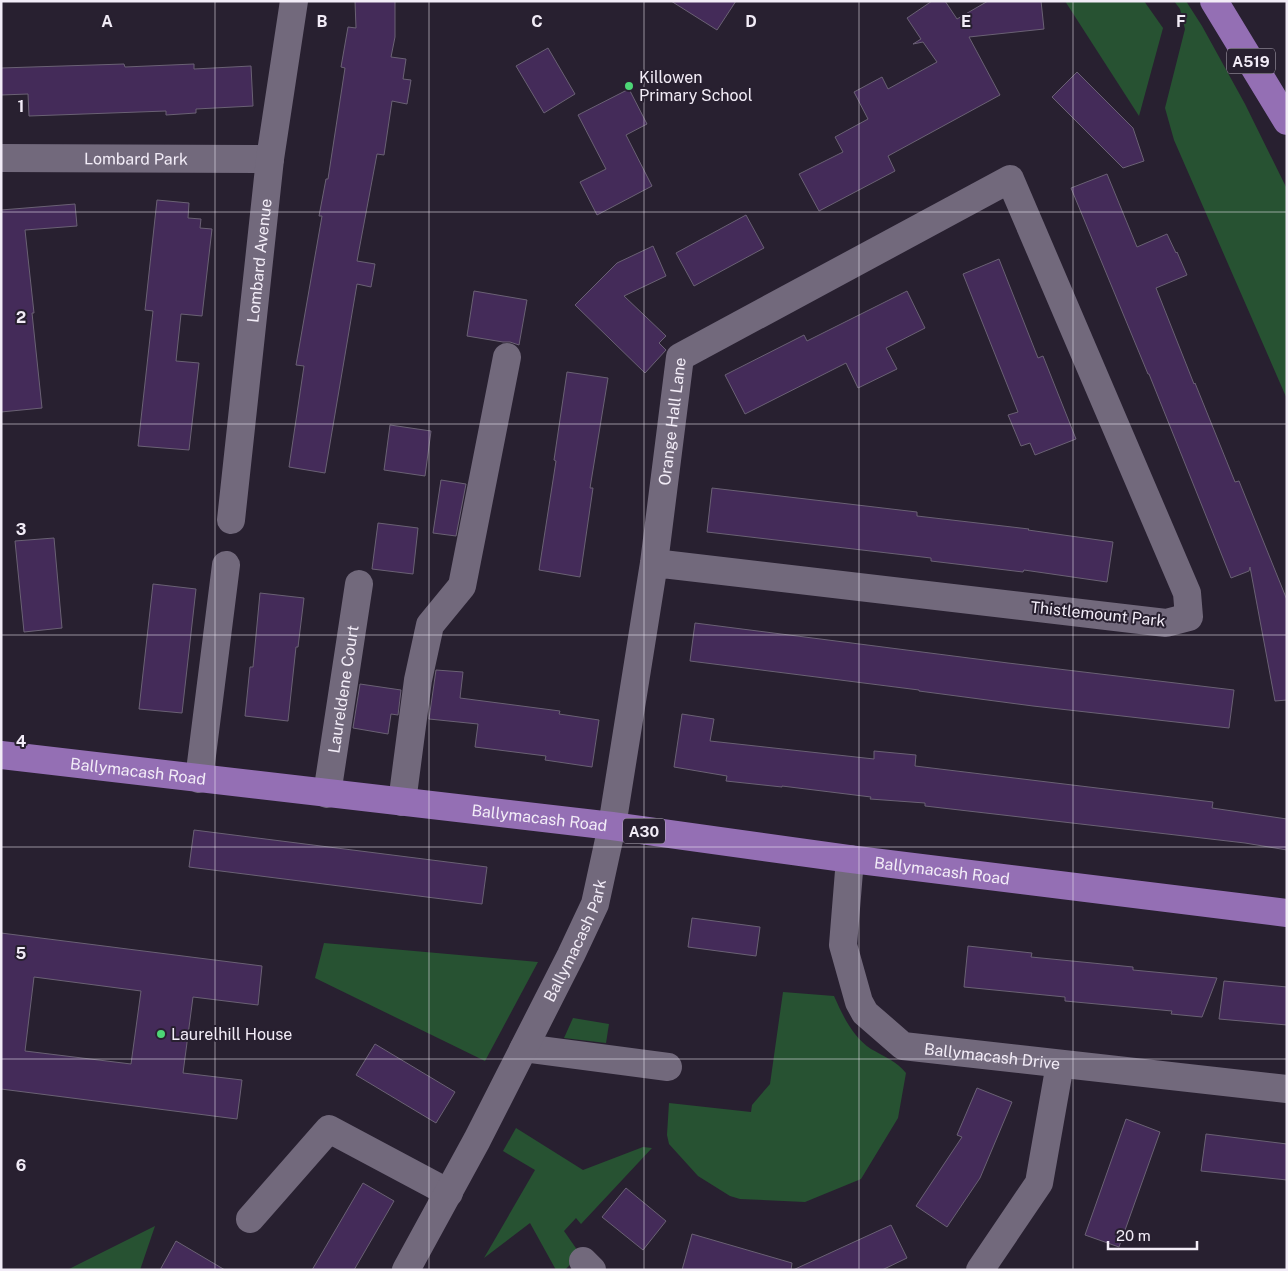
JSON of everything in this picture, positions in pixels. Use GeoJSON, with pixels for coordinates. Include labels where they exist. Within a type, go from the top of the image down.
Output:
{"type":"FeatureCollection","features":[{"type":"Feature","properties":{"kind":"main road","name":"A519"},"geometry":{"type":"LineString","coordinates":[[1214,1],[1287,121]]}},
{"type":"Feature","properties":{"kind":"main road","name":"Ballymacash Road"},"geometry":{"type":"LineString","coordinates":[[1,755],[612,826],[850,859],[1287,913]]}},
{"type":"Feature","properties":{"kind":"street","name":"Lombard Avenue"},"geometry":{"type":"LineString","coordinates":[[231,520],[270,159],[294,1]]}},
{"type":"Feature","properties":{"kind":"street","name":"Lombard Park"},"geometry":{"type":"LineString","coordinates":[[1,158],[270,159]]}},
{"type":"Feature","properties":{"kind":"street","name":"Thistlemount Park"},"geometry":{"type":"LineString","coordinates":[[654,563],[1166,623],[1189,617],[1187,593],[1010,179]]}},
{"type":"Feature","properties":{"kind":"street","name":"Orange Hall Lane"},"geometry":{"type":"LineString","coordinates":[[612,826],[654,563],[680,357],[1010,179]]}},
{"type":"Feature","properties":{"kind":"street"},"geometry":{"type":"LineString","coordinates":[[402,802],[418,680],[430,625],[462,586],[507,356]]}},
{"type":"Feature","properties":{"kind":"street"},"geometry":{"type":"LineString","coordinates":[[199,779],[226,565]]}},
{"type":"Feature","properties":{"kind":"street","name":"Laureldene Court"},"geometry":{"type":"LineString","coordinates":[[327,794],[359,584]]}},
{"type":"Feature","properties":{"kind":"street","name":"Ballymacash Park"},"geometry":{"type":"LineString","coordinates":[[406,1270],[449,1193],[524,1048],[595,904],[612,826]]}},
{"type":"Feature","properties":{"kind":"street","name":"Ballymacash Drive"},"geometry":{"type":"LineString","coordinates":[[850,859],[843,945],[858,1002],[865,1013],[903,1046],[1287,1089]]}},
{"type":"Feature","properties":{"kind":"street"},"geometry":{"type":"LineString","coordinates":[[524,1048],[668,1068]]}},
{"type":"Feature","properties":{"kind":"street"},"geometry":{"type":"LineString","coordinates":[[980,1270],[1039,1183],[1060,1064]]}},
{"type":"Feature","properties":{"kind":"street"},"geometry":{"type":"LineString","coordinates":[[250,1219],[329,1129],[449,1193]]}},
{"type":"Feature","properties":{"kind":"green space"},"geometry":{"type":"Polygon","coordinates":[[[1065,1],[1144,1],[1163,28],[1139,116],[1065,1]]]}},
{"type":"Feature","properties":{"kind":"green space"},"geometry":{"type":"Polygon","coordinates":[[[1174,1],[1186,1],[1202,26],[1245,104],[1287,189],[1287,399],[1174,140],[1165,108],[1185,29],[1180,9],[1174,1]]]}},
{"type":"Feature","properties":{"kind":"green space"},"geometry":{"type":"Polygon","coordinates":[[[324,943],[538,962],[485,1061],[315,978],[324,943]]]}},
{"type":"Feature","properties":{"kind":"green space"},"geometry":{"type":"Polygon","coordinates":[[[783,992],[834,996],[858,1038],[871,1049],[894,1062],[906,1073],[898,1118],[861,1179],[805,1202],[740,1199],[730,1196],[698,1176],[669,1144],[667,1135],[669,1103],[751,1112],[752,1105],[770,1084],[783,992]]]}},
{"type":"Feature","properties":{"kind":"green space"},"geometry":{"type":"Polygon","coordinates":[[[573,1018],[609,1024],[606,1043],[564,1038],[573,1018]]]}},
{"type":"Feature","properties":{"kind":"green space"},"geometry":{"type":"Polygon","coordinates":[[[516,1128],[583,1170],[643,1147],[652,1148],[581,1224],[576,1218],[564,1231],[580,1254],[565,1270],[556,1270],[530,1223],[484,1258],[535,1170],[503,1151],[516,1128]]]}},
{"type":"Feature","properties":{"kind":"green space"},"geometry":{"type":"Polygon","coordinates":[[[155,1226],[140,1270],[67,1270],[155,1226]]]}},
{"type":"Feature","properties":{"kind":"building"},"geometry":{"type":"Polygon","coordinates":[[[355,1],[395,1],[395,37],[391,57],[406,59],[403,79],[411,80],[407,104],[392,101],[384,155],[377,154],[357,261],[375,264],[371,287],[357,284],[325,473],[289,467],[304,366],[296,365],[322,216],[319,216],[326,179],[328,179],[345,68],[341,67],[348,27],[356,28],[355,1]]]}},
{"type":"Feature","properties":{"kind":"building"},"geometry":{"type":"Polygon","coordinates":[[[671,1],[736,1],[717,30],[671,1]]]}},
{"type":"Feature","properties":{"kind":"building"},"geometry":{"type":"Polygon","coordinates":[[[932,1],[945,1],[957,19],[988,1],[1041,1],[1044,29],[969,37],[1000,95],[888,156],[895,171],[819,211],[799,174],[843,152],[835,137],[868,119],[854,92],[882,77],[888,89],[937,62],[923,42],[913,44],[921,39],[907,18],[932,1]]]}},
{"type":"Feature","properties":{"kind":"building"},"geometry":{"type":"Polygon","coordinates":[[[548,48],[575,94],[544,113],[516,66],[548,48]]]}},
{"type":"Feature","properties":{"kind":"building"},"geometry":{"type":"Polygon","coordinates":[[[124,64],[125,67],[194,64],[194,69],[251,66],[253,106],[196,109],[196,113],[166,115],[166,111],[29,116],[28,94],[1,95],[1,68],[124,64]]]}},
{"type":"Feature","properties":{"kind":"building"},"geometry":{"type":"Polygon","coordinates":[[[1077,72],[1133,128],[1144,161],[1123,168],[1052,97],[1077,72]]]}},
{"type":"Feature","properties":{"kind":"building"},"geometry":{"type":"Polygon","coordinates":[[[629,89],[647,124],[626,135],[652,186],[597,215],[580,182],[606,169],[578,115],[629,89]]]}},
{"type":"Feature","properties":{"kind":"building"},"geometry":{"type":"Polygon","coordinates":[[[1107,174],[1137,247],[1167,234],[1187,275],[1156,288],[1235,482],[1239,481],[1287,600],[1287,700],[1275,701],[1250,567],[1249,571],[1231,578],[1149,374],[1071,188],[1107,174]]]}},
{"type":"Feature","properties":{"kind":"building"},"geometry":{"type":"Polygon","coordinates":[[[157,200],[189,203],[188,218],[201,219],[200,228],[212,229],[202,316],[181,314],[176,361],[199,363],[189,450],[138,446],[153,311],[145,310],[157,200]]]}},
{"type":"Feature","properties":{"kind":"building"},"geometry":{"type":"Polygon","coordinates":[[[75,204],[77,226],[25,230],[42,408],[1,412],[1,210],[75,204]]]}},
{"type":"Feature","properties":{"kind":"building"},"geometry":{"type":"Polygon","coordinates":[[[746,215],[764,248],[694,286],[676,253],[746,215]]]}},
{"type":"Feature","properties":{"kind":"building"},"geometry":{"type":"Polygon","coordinates":[[[653,246],[666,276],[624,296],[666,336],[659,343],[666,350],[645,373],[575,305],[617,263],[653,246]]]}},
{"type":"Feature","properties":{"kind":"building"},"geometry":{"type":"Polygon","coordinates":[[[999,259],[1038,358],[1043,356],[1076,439],[1035,455],[1030,443],[1021,446],[1008,415],[1018,412],[963,274],[999,259]]]}},
{"type":"Feature","properties":{"kind":"building"},"geometry":{"type":"Polygon","coordinates":[[[474,291],[527,300],[519,345],[467,336],[474,291]]]}},
{"type":"Feature","properties":{"kind":"building"},"geometry":{"type":"Polygon","coordinates":[[[907,291],[925,328],[886,348],[897,369],[858,388],[846,363],[745,414],[725,375],[804,335],[807,341],[907,291]]]}},
{"type":"Feature","properties":{"kind":"building"},"geometry":{"type":"Polygon","coordinates":[[[567,372],[608,378],[590,488],[593,488],[580,577],[539,570],[556,461],[554,460],[567,372]]]}},
{"type":"Feature","properties":{"kind":"building"},"geometry":{"type":"Polygon","coordinates":[[[390,425],[431,431],[425,476],[384,470],[390,425]]]}},
{"type":"Feature","properties":{"kind":"building"},"geometry":{"type":"Polygon","coordinates":[[[441,480],[466,484],[456,536],[433,533],[441,480]]]}},
{"type":"Feature","properties":{"kind":"building"},"geometry":{"type":"Polygon","coordinates":[[[712,488],[917,512],[917,516],[1029,529],[1113,542],[1107,582],[1024,570],[1023,572],[931,561],[931,558],[707,532],[712,488]]]}},
{"type":"Feature","properties":{"kind":"building"},"geometry":{"type":"Polygon","coordinates":[[[378,523],[418,528],[413,574],[372,569],[378,523]]]}},
{"type":"Feature","properties":{"kind":"building"},"geometry":{"type":"Polygon","coordinates":[[[54,538],[62,628],[24,632],[15,541],[54,538]]]}},
{"type":"Feature","properties":{"kind":"building"},"geometry":{"type":"Polygon","coordinates":[[[153,584],[196,589],[182,713],[139,709],[153,584]]]}},
{"type":"Feature","properties":{"kind":"building"},"geometry":{"type":"Polygon","coordinates":[[[260,593],[304,598],[298,647],[296,647],[288,721],[245,716],[250,667],[253,667],[260,593]]]}},
{"type":"Feature","properties":{"kind":"building"},"geometry":{"type":"Polygon","coordinates":[[[695,623],[1234,690],[1229,728],[1033,706],[690,661],[695,623]]]}},
{"type":"Feature","properties":{"kind":"building"},"geometry":{"type":"Polygon","coordinates":[[[436,670],[463,672],[460,698],[560,711],[559,714],[599,720],[592,767],[545,760],[546,756],[475,747],[478,724],[429,719],[436,670]]]}},
{"type":"Feature","properties":{"kind":"building"},"geometry":{"type":"Polygon","coordinates":[[[360,684],[401,690],[398,715],[391,714],[388,734],[353,728],[360,684]]]}},
{"type":"Feature","properties":{"kind":"building"},"geometry":{"type":"Polygon","coordinates":[[[682,714],[714,719],[710,741],[874,759],[874,751],[916,755],[915,766],[1213,802],[1212,808],[1287,819],[1287,850],[1245,843],[925,806],[925,803],[870,799],[871,797],[726,781],[727,776],[674,767],[682,714]]]}},
{"type":"Feature","properties":{"kind":"building"},"geometry":{"type":"Polygon","coordinates":[[[194,830],[487,867],[482,904],[189,867],[194,830]]]}},
{"type":"Feature","properties":{"kind":"building"},"geometry":{"type":"Polygon","coordinates":[[[692,918],[760,927],[756,956],[688,947],[692,918]]]}},
{"type":"Feature","properties":{"kind":"building","name":"Laurelhill House"},"geometry":{"type":"Polygon","coordinates":[[[1,933],[262,966],[258,1005],[193,997],[183,1073],[242,1080],[237,1119],[1,1089],[1,933]],[[34,977],[25,1051],[131,1064],[141,991],[34,977]]]}},
{"type":"Feature","properties":{"kind":"building"},"geometry":{"type":"Polygon","coordinates":[[[968,946],[1032,953],[1031,957],[1133,967],[1133,970],[1217,978],[1202,1017],[1171,1014],[1172,1011],[1065,1001],[1065,997],[964,987],[968,946]]]}},
{"type":"Feature","properties":{"kind":"building"},"geometry":{"type":"Polygon","coordinates":[[[1224,981],[1287,987],[1287,1025],[1219,1019],[1224,981]]]}},
{"type":"Feature","properties":{"kind":"building"},"geometry":{"type":"Polygon","coordinates":[[[375,1044],[455,1092],[436,1123],[356,1075],[375,1044]]]}},
{"type":"Feature","properties":{"kind":"building"},"geometry":{"type":"Polygon","coordinates":[[[977,1088],[1012,1102],[980,1178],[947,1227],[916,1206],[962,1137],[957,1135],[977,1088]]]}},
{"type":"Feature","properties":{"kind":"building"},"geometry":{"type":"Polygon","coordinates":[[[1126,1119],[1160,1132],[1119,1247],[1085,1235],[1126,1119]]]}},
{"type":"Feature","properties":{"kind":"building"},"geometry":{"type":"Polygon","coordinates":[[[1206,1134],[1287,1144],[1287,1180],[1201,1171],[1206,1134]]]}},
{"type":"Feature","properties":{"kind":"building"},"geometry":{"type":"Polygon","coordinates":[[[363,1183],[394,1201],[354,1270],[312,1270],[363,1183]]]}},
{"type":"Feature","properties":{"kind":"building"},"geometry":{"type":"Polygon","coordinates":[[[626,1188],[666,1221],[643,1250],[602,1217],[626,1188]]]}},
{"type":"Feature","properties":{"kind":"building"},"geometry":{"type":"Polygon","coordinates":[[[891,1225],[907,1258],[882,1270],[793,1270],[891,1225]]]}},
{"type":"Feature","properties":{"kind":"building"},"geometry":{"type":"Polygon","coordinates":[[[692,1234],[792,1263],[791,1270],[682,1270],[692,1234]]]}},
{"type":"Feature","properties":{"kind":"building"},"geometry":{"type":"Polygon","coordinates":[[[176,1241],[225,1270],[160,1270],[176,1241]]]}},
{"type":"Feature","properties":{"kind":"place","name":"Killowen Primary School"},"geometry":{"type":"Point","coordinates":[629,86]}},
{"type":"Feature","properties":{"kind":"place","name":"Laurelhill House"},"geometry":{"type":"Point","coordinates":[161,1034]}}]}
